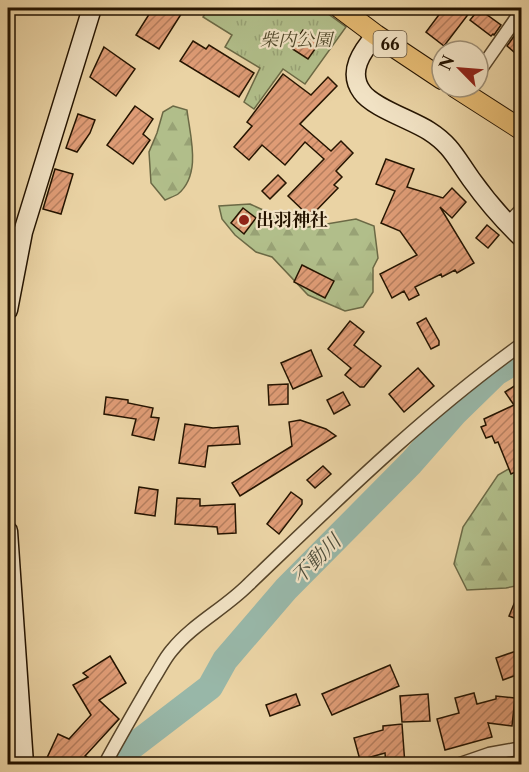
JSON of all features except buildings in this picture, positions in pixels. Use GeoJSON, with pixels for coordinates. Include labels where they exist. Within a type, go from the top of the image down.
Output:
{"type":"FeatureCollection","features":[{"type":"Feature","properties":{"kind":"main road","name":"66"},"geometry":{"type":"LineString","coordinates":[[340,8],[430,71]]}},
{"type":"Feature","properties":{"kind":"main road"},"geometry":{"type":"LineString","coordinates":[[477,99],[522,130]]}},
{"type":"Feature","properties":{"kind":"street"},"geometry":{"type":"LineString","coordinates":[[8,310],[23,232],[92,8]]}},
{"type":"Feature","properties":{"kind":"street"},"geometry":{"type":"LineString","coordinates":[[490,56],[522,10]]}},
{"type":"Feature","properties":{"kind":"street"},"geometry":{"type":"LineString","coordinates":[[376,35],[363,51],[357,66],[356,79],[362,93],[376,104],[428,130],[452,148],[472,180],[507,224],[522,238]]}},
{"type":"Feature","properties":{"kind":"street"},"geometry":{"type":"LineString","coordinates":[[507,224],[522,209]]}},
{"type":"Feature","properties":{"kind":"street"},"geometry":{"type":"LineString","coordinates":[[105,765],[127,723],[171,651],[194,627],[242,591],[400,443],[490,366],[522,344]]}},
{"type":"Feature","properties":{"kind":"street"},"geometry":{"type":"LineString","coordinates":[[8,531],[24,765]]}},
{"type":"Feature","properties":{"kind":"street"},"geometry":{"type":"LineString","coordinates":[[460,765],[489,754],[522,748]]}},
{"type":"Feature","properties":{"kind":"green space","name":"柴内公園"},"geometry":{"type":"Polygon","coordinates":[[[209,8],[320,8],[346,27],[305,84],[283,69],[254,109],[244,102],[260,68],[225,47],[232,35],[203,17],[209,8]]]}},
{"type":"Feature","properties":{"kind":"green space"},"geometry":{"type":"Polygon","coordinates":[[[173,106],[187,110],[193,154],[190,176],[185,186],[178,194],[165,200],[151,183],[149,152],[163,112],[173,106]]]}},
{"type":"Feature","properties":{"kind":"green space"},"geometry":{"type":"Polygon","coordinates":[[[250,204],[303,228],[356,219],[374,226],[378,258],[373,268],[373,292],[363,307],[345,311],[308,295],[272,257],[256,252],[235,235],[222,219],[219,206],[250,204]]]}},
{"type":"Feature","properties":{"kind":"green space"},"geometry":{"type":"Polygon","coordinates":[[[521,462],[521,585],[467,590],[454,564],[463,527],[498,475],[521,462]]]}},
{"type":"Feature","properties":{"kind":"waterway","name":"不動川"},"geometry":{"type":"LineString","coordinates":[[119,764],[125,752],[210,687],[225,660],[286,589],[411,463],[455,413],[496,373],[522,357]]}},
{"type":"Feature","properties":{"kind":"place","name":"出羽神社"},"geometry":{"type":"Point","coordinates":[244,220]}}]}
